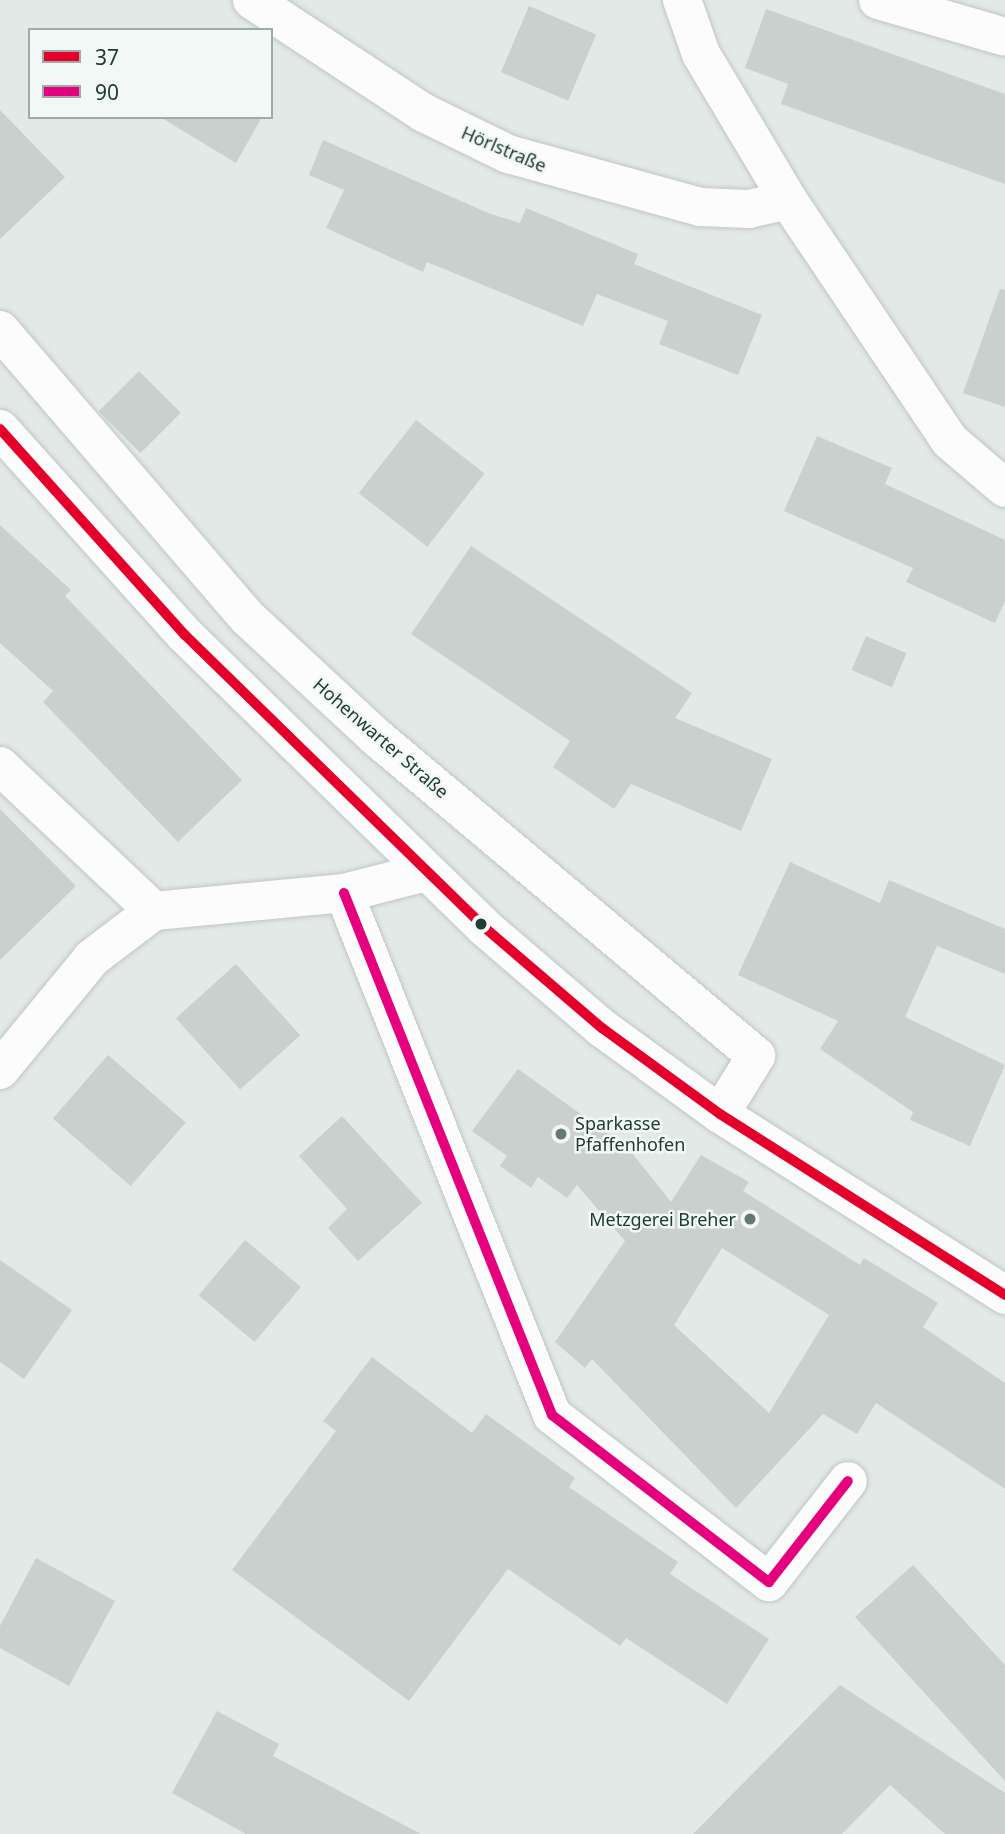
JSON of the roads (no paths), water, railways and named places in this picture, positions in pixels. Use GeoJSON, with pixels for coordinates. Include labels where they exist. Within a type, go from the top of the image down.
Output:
{"type":"FeatureCollection","features":[{"type":"Feature","properties":{"kind":"street","name":"Hörlstraße"},"geometry":{"type":"LineString","coordinates":[[252,0],[424,113],[508,154],[700,207],[749,209],[788,200]]}},
{"type":"Feature","properties":{"kind":"street"},"geometry":{"type":"LineString","coordinates":[[682,0],[701,54],[788,200],[950,441],[1005,488]]}},
{"type":"Feature","properties":{"kind":"street"},"geometry":{"type":"LineString","coordinates":[[878,0],[1005,37]]}},
{"type":"Feature","properties":{"kind":"street","name":"Hohenwarter Straße"},"geometry":{"type":"LineString","coordinates":[[0,330],[249,620],[376,737],[756,1056],[720,1114]]}},
{"type":"Feature","properties":{"kind":"street"},"geometry":{"type":"LineString","coordinates":[[0,429],[185,635],[426,872],[602,1028],[720,1114],[1005,1295]]}},
{"type":"Feature","properties":{"kind":"street"},"geometry":{"type":"LineString","coordinates":[[0,766],[154,912]]}},
{"type":"Feature","properties":{"kind":"street"},"geometry":{"type":"LineString","coordinates":[[0,1070],[92,958],[154,912],[344,893],[426,872]]}},
{"type":"Feature","properties":{"kind":"street"},"geometry":{"type":"LineString","coordinates":[[344,893],[551,1416],[769,1582],[848,1481]]}},
{"type":"Feature","properties":{"kind":"place","name":"Sparkasse Pfaffenhofen"},"geometry":{"type":"Point","coordinates":[561,1134]}},
{"type":"Feature","properties":{"kind":"place","name":"Metzgerei Breher"},"geometry":{"type":"Point","coordinates":[750,1219]}}]}
